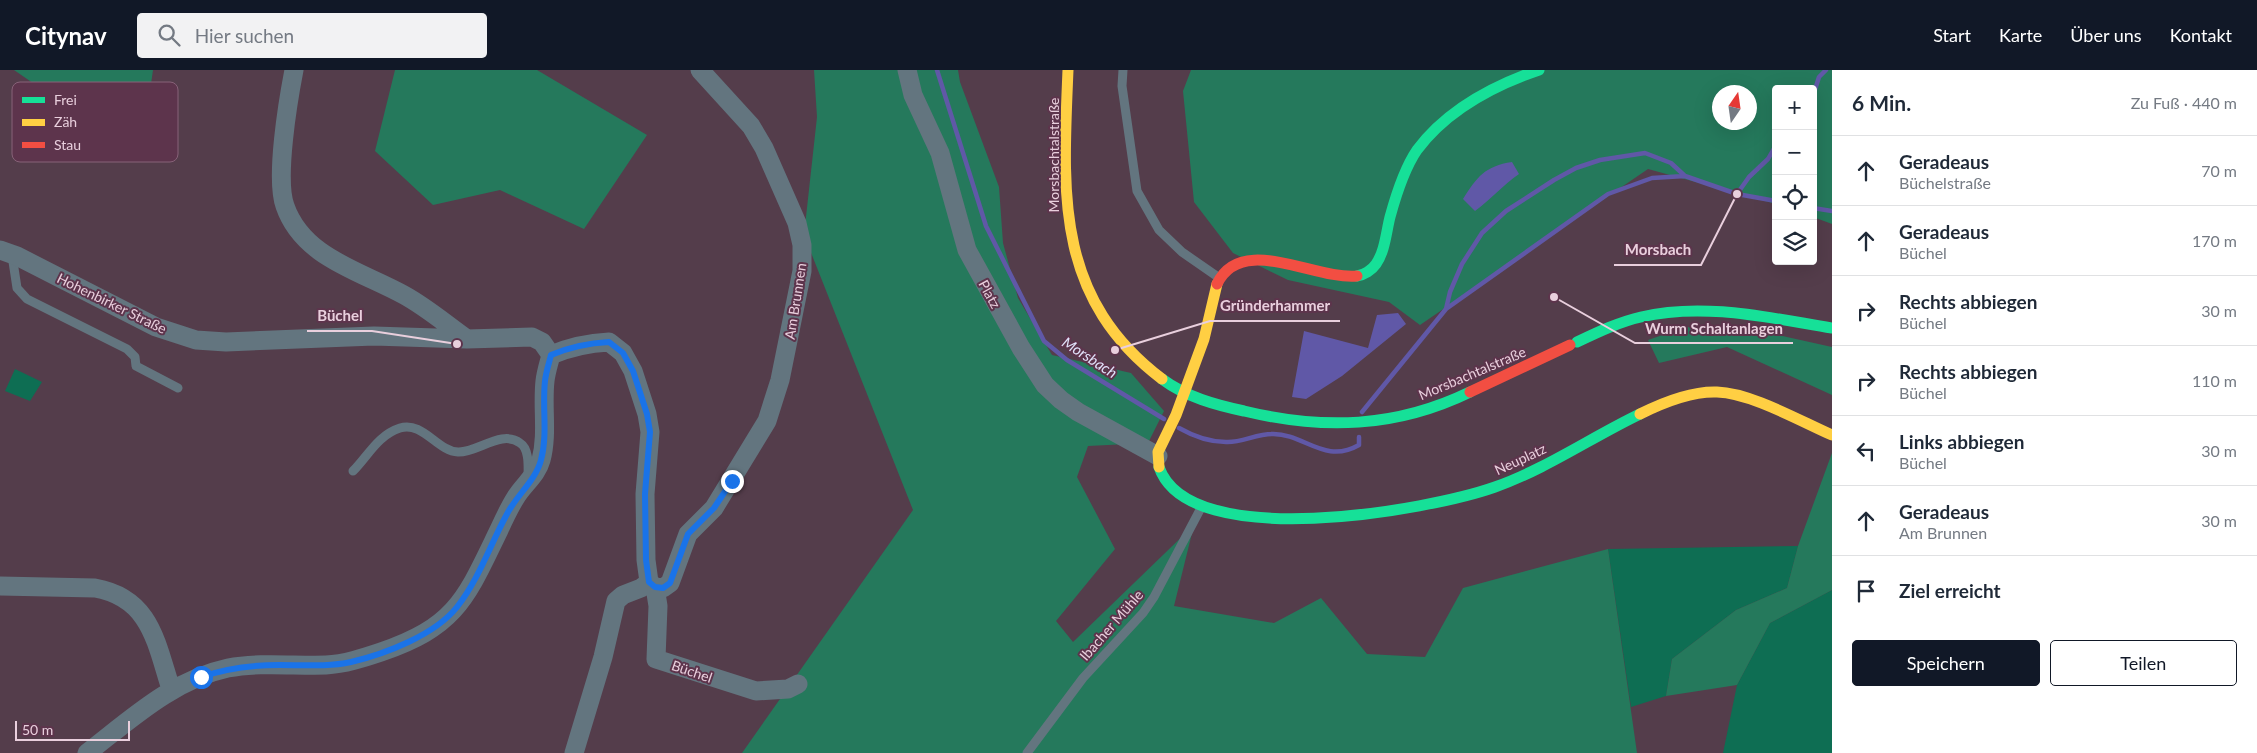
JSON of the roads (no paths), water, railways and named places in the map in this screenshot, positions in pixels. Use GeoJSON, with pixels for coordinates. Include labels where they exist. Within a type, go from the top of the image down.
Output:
{"type":"FeatureCollection","features":[{"type":"Feature","properties":{"kind":"street"},"geometry":{"type":"LineString","coordinates":[[87,753],[171,689],[228,668],[276,665],[327,665],[352,662],[416,638],[438,625],[456,608],[476,577],[507,514],[536,472],[542,453],[545,380],[551,355],[542,342],[532,337],[467,339],[406,296],[324,256],[305,238],[291,218],[285,206],[280,185],[294,70]]}},
{"type":"Feature","properties":{"kind":"street","name":"Am Brunnen"},"geometry":{"type":"LineString","coordinates":[[652,584],[663,588],[670,583],[688,534],[714,508],[767,420],[780,380],[802,271],[802,245],[797,223],[764,148],[751,126],[700,70]]}},
{"type":"Feature","properties":{"kind":"street","name":"Platz"},"geometry":{"type":"LineString","coordinates":[[907,70],[913,95],[940,153],[967,250],[1021,348],[1045,385],[1078,412],[1158,456]]}},
{"type":"Feature","properties":{"kind":"street","name":"Morsbachtalstraße"},"geometry":{"type":"LineString","coordinates":[[1068,70],[1065,193],[1070,233],[1077,261],[1099,309],[1123,344],[1167,382],[1216,404],[1271,418],[1311,425],[1364,423],[1423,411],[1446,403],[1573,344],[1632,319],[1651,315],[1695,311],[1736,313],[1832,328]]}},
{"type":"Feature","properties":{"kind":"street"},"geometry":{"type":"LineString","coordinates":[[1158,456],[1175,416],[1207,328],[1214,289],[1219,278],[1233,264],[1254,259],[1338,276],[1358,278],[1372,269],[1379,258],[1399,188],[1410,164],[1428,136],[1462,108],[1498,87],[1539,70]]}},
{"type":"Feature","properties":{"kind":"street","name":"Hohenbirker Straße"},"geometry":{"type":"LineString","coordinates":[[6,252],[148,323],[196,340],[267,341],[374,336],[467,339]]}},
{"type":"Feature","properties":{"kind":"street","name":"Büchel"},"geometry":{"type":"LineString","coordinates":[[551,355],[589,343],[609,342],[623,353],[633,371],[647,414],[650,432],[645,494],[646,560],[658,606],[656,658],[756,691],[788,690],[798,684]]}},
{"type":"Feature","properties":{"kind":"street","name":"Neuplatz"},"geometry":{"type":"LineString","coordinates":[[1158,456],[1162,474],[1171,488],[1184,497],[1203,505],[1260,518],[1302,520],[1460,498],[1482,492],[1524,475],[1652,409],[1704,392],[1730,394],[1832,435]]}},
{"type":"Feature","properties":{"kind":"street"},"geometry":{"type":"LineString","coordinates":[[574,753],[603,657],[616,601],[623,595],[652,584]]}},
{"type":"Feature","properties":{"kind":"street"},"geometry":{"type":"LineString","coordinates":[[0,586],[95,588],[106,590],[127,599],[141,612],[151,628],[171,689]]}},
{"type":"Feature","properties":{"kind":"lane"},"geometry":{"type":"LineString","coordinates":[[1123,70],[1122,86],[1137,191],[1159,230],[1182,252],[1219,278]]}},
{"type":"Feature","properties":{"kind":"lane"},"geometry":{"type":"LineString","coordinates":[[6,252],[17,288],[27,299],[127,349],[135,357],[136,366],[178,388]]}},
{"type":"Feature","properties":{"kind":"lane"},"geometry":{"type":"LineString","coordinates":[[352,471],[374,444],[400,428],[410,427],[422,431],[448,450],[459,452],[508,439],[519,442],[526,450],[528,481]]}},
{"type":"Feature","properties":{"kind":"lane","name":"Ibacher Mühle"},"geometry":{"type":"LineString","coordinates":[[1027,753],[1083,678],[1143,613],[1154,598],[1203,505]]}},
{"type":"Feature","properties":{"kind":"waterway","name":"Morsbach"},"geometry":{"type":"LineString","coordinates":[[937,70],[986,226],[1044,341],[1067,360],[1164,419]]}},
{"type":"Feature","properties":{"kind":"waterway"},"geometry":{"type":"LineString","coordinates":[[1816,85],[1819,77],[1826,70]]}},
{"type":"Feature","properties":{"kind":"waterway"},"geometry":{"type":"LineString","coordinates":[[1737,194],[1749,177],[1768,159],[1772,152]]}},
{"type":"Feature","properties":{"kind":"waterway","name":"Morsbach"},"geometry":{"type":"LineString","coordinates":[[1446,309],[1450,292],[1462,264],[1482,233],[1506,211],[1554,180],[1576,168],[1600,160],[1645,153],[1671,163],[1685,176]]}},
{"type":"Feature","properties":{"kind":"waterway","name":"Morsbach"},"geometry":{"type":"LineString","coordinates":[[1362,412],[1446,309],[1608,194],[1652,178],[1685,176],[1737,194],[1772,200]]}},
{"type":"Feature","properties":{"kind":"waterway","name":"Morsbach"},"geometry":{"type":"LineString","coordinates":[[1817,209],[1832,211]]}},
{"type":"Feature","properties":{"kind":"waterway","name":"Morsbach"},"geometry":{"type":"LineString","coordinates":[[1179,428],[1190,434],[1220,442],[1232,442],[1266,434],[1283,435],[1314,447],[1335,452],[1359,445],[1359,437]]}},
{"type":"Feature","properties":{"kind":"place","name":"Morsbach"},"geometry":{"type":"Point","coordinates":[1737,194]}},
{"type":"Feature","properties":{"kind":"place","name":"Wurm Schaltanlagen"},"geometry":{"type":"Point","coordinates":[1554,297]}},
{"type":"Feature","properties":{"kind":"place","name":"Büchel"},"geometry":{"type":"Point","coordinates":[457,344]}},
{"type":"Feature","properties":{"kind":"place","name":"Gründerhammer"},"geometry":{"type":"Point","coordinates":[1115,350]}}]}
